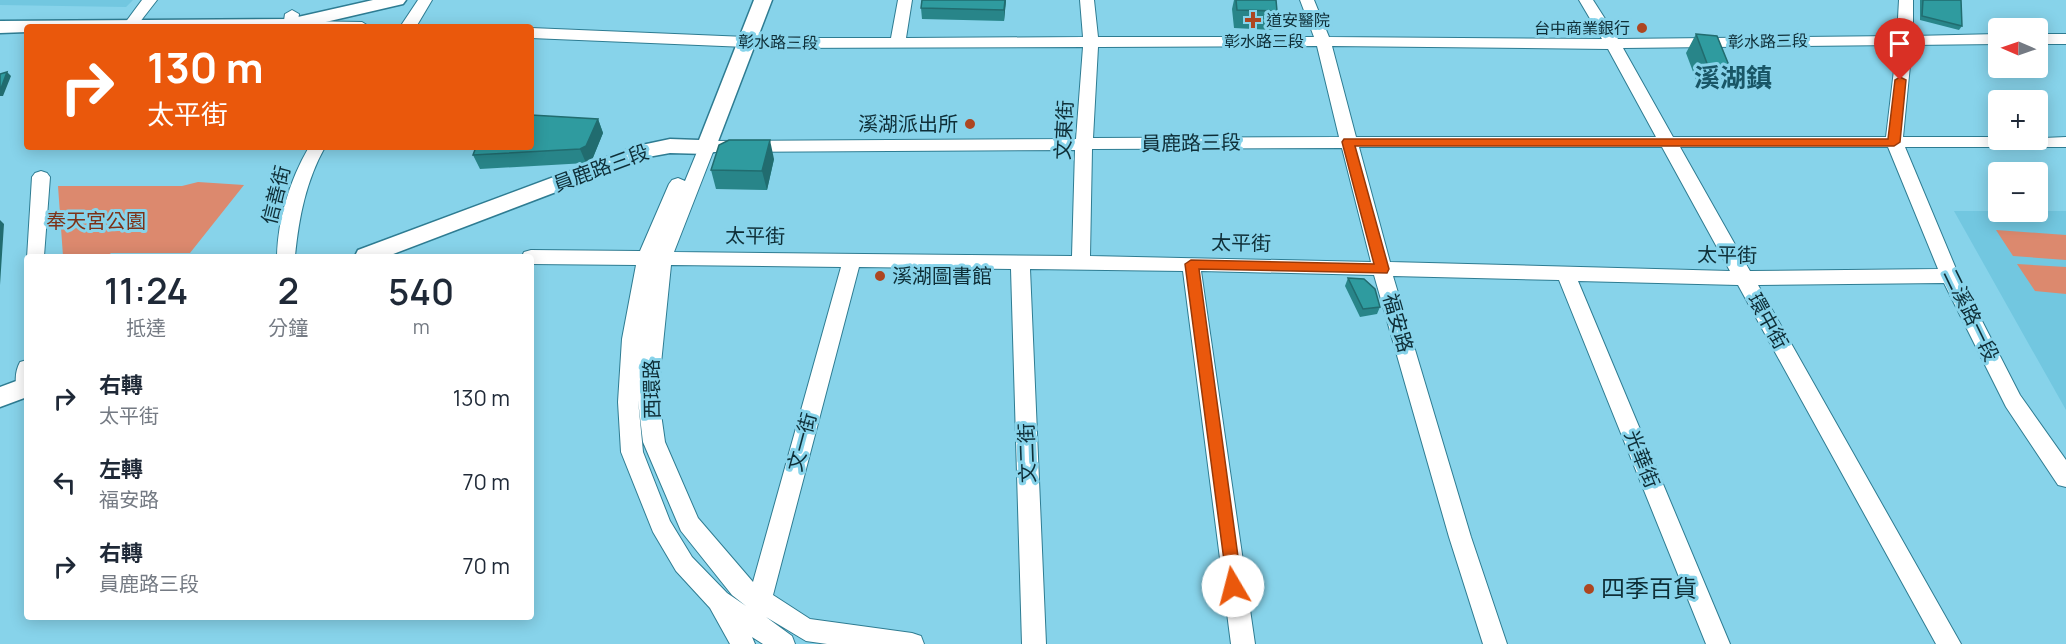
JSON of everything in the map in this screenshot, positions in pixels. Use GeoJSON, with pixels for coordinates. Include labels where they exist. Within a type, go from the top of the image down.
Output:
{"type":"FeatureCollection","features":[{"type":"Feature","properties":{"kind":"main road"},"geometry":{"type":"LineString","coordinates":[[290,19],[361,0]]}},
{"type":"Feature","properties":{"kind":"main road"},"geometry":{"type":"LineString","coordinates":[[80,24],[290,19],[397,0]]}},
{"type":"Feature","properties":{"kind":"main road","name":"西環路"},"geometry":{"type":"LineString","coordinates":[[742,41],[752,0]]}},
{"type":"Feature","properties":{"kind":"main road","name":"西環路"},"geometry":{"type":"LineString","coordinates":[[700,147],[742,41],[763,0]]}},
{"type":"Feature","properties":{"kind":"main road"},"geometry":{"type":"LineString","coordinates":[[0,16],[133,22]]}},
{"type":"Feature","properties":{"kind":"main road"},"geometry":{"type":"LineString","coordinates":[[0,27],[24,26]]}},
{"type":"Feature","properties":{"kind":"main road","name":"員鹿路三段"},"geometry":{"type":"LineString","coordinates":[[371,254],[644,151],[670,146],[700,147]]}},
{"type":"Feature","properties":{"kind":"main road"},"geometry":{"type":"LineString","coordinates":[[0,397],[24,381]]}},
{"type":"Feature","properties":{"kind":"street"},"geometry":{"type":"LineString","coordinates":[[133,22],[150,0]]}},
{"type":"Feature","properties":{"kind":"street"},"geometry":{"type":"LineString","coordinates":[[410,24],[425,0]]}},
{"type":"Feature","properties":{"kind":"street"},"geometry":{"type":"LineString","coordinates":[[898,43],[905,0]]}},
{"type":"Feature","properties":{"kind":"street","name":"文東街"},"geometry":{"type":"LineString","coordinates":[[1081,263],[1084,144],[1090,42],[1088,0]]}},
{"type":"Feature","properties":{"kind":"street","name":"福安路"},"geometry":{"type":"LineString","coordinates":[[1308,0],[1323,41],[1382,269],[1460,537],[1495,644]]}},
{"type":"Feature","properties":{"kind":"street","name":"環中街"},"geometry":{"type":"LineString","coordinates":[[1586,0],[1613,44],[1949,644]]}},
{"type":"Feature","properties":{"kind":"street"},"geometry":{"type":"LineString","coordinates":[[1894,142],[1905,38],[1906,0]]}},
{"type":"Feature","properties":{"kind":"street"},"geometry":{"type":"LineString","coordinates":[[290,19],[335,24]]}},
{"type":"Feature","properties":{"kind":"street","name":"彰水路三段"},"geometry":{"type":"LineString","coordinates":[[534,33],[742,41],[898,43],[1323,41],[1613,44],[1905,38],[1988,39]]}},
{"type":"Feature","properties":{"kind":"street"},"geometry":{"type":"LineString","coordinates":[[2048,39],[2066,39]]}},
{"type":"Feature","properties":{"kind":"street","name":"員鹿路三段"},"geometry":{"type":"LineString","coordinates":[[700,147],[1348,142],[1669,144],[2066,142]]}},
{"type":"Feature","properties":{"kind":"street","name":"二溪路一段"},"geometry":{"type":"LineString","coordinates":[[1894,142],[1950,276],[2013,401],[2066,478]]}},
{"type":"Feature","properties":{"kind":"street","name":"西環路"},"geometry":{"type":"LineString","coordinates":[[700,147],[655,257],[631,360],[627,402],[632,452],[661,525],[684,564],[748,634]]}},
{"type":"Feature","properties":{"kind":"street","name":"信善街"},"geometry":{"type":"LineString","coordinates":[[286,254],[293,201],[304,168],[314,150]]}},
{"type":"Feature","properties":{"kind":"street"},"geometry":{"type":"LineString","coordinates":[[35,254],[41,177]]}},
{"type":"Feature","properties":{"kind":"street","name":"太平街"},"geometry":{"type":"LineString","coordinates":[[534,256],[1191,264],[1744,278],[1950,276]]}},
{"type":"Feature","properties":{"kind":"street","name":"西環路"},"geometry":{"type":"LineString","coordinates":[[655,257],[655,315],[648,393],[654,442],[690,524],[740,587],[760,598],[803,637],[912,644]]}},
{"type":"Feature","properties":{"kind":"street","name":"文一街"},"geometry":{"type":"LineString","coordinates":[[748,634],[760,598],[852,260]]}},
{"type":"Feature","properties":{"kind":"street","name":"文二街"},"geometry":{"type":"LineString","coordinates":[[1020,262],[1034,644]]}},
{"type":"Feature","properties":{"kind":"street"},"geometry":{"type":"LineString","coordinates":[[1191,264],[1243,644]]}},
{"type":"Feature","properties":{"kind":"street","name":"光華街"},"geometry":{"type":"LineString","coordinates":[[1566,274],[1718,644]]}},
{"type":"Feature","properties":{"kind":"street"},"geometry":{"type":"LineString","coordinates":[[748,634],[783,644]]}},
{"type":"Feature","properties":{"kind":"shaded area"},"geometry":{"type":"Polygon","coordinates":[[[0,0],[133,0],[126,7],[0,5],[0,0]]]}},
{"type":"Feature","properties":{"kind":"shaded area"},"geometry":{"type":"Polygon","coordinates":[[[1954,211],[1988,211],[1988,222],[2048,222],[2048,211],[2066,211],[2066,410],[1954,211]]]}},
{"type":"Feature","properties":{"kind":"green space","name":"奉天宮公園"},"geometry":{"type":"Polygon","coordinates":[[[198,182],[244,185],[190,253],[63,254],[58,186],[182,186],[198,182]]]}},
{"type":"Feature","properties":{"kind":"green space"},"geometry":{"type":"Polygon","coordinates":[[[1996,230],[2066,235],[2066,260],[2013,256],[1996,230]]]}},
{"type":"Feature","properties":{"kind":"green space"},"geometry":{"type":"Polygon","coordinates":[[[2017,264],[2066,267],[2066,294],[2035,291],[2017,264]]]}},
{"type":"Feature","properties":{"kind":"building"},"geometry":{"type":"Polygon","coordinates":[[[922,0],[1005,0],[1004,10],[921,8],[922,0]]]}},
{"type":"Feature","properties":{"kind":"building"},"geometry":{"type":"Polygon","coordinates":[[[1236,0],[1276,0],[1277,11],[1237,10],[1236,0]]]}},
{"type":"Feature","properties":{"kind":"building"},"geometry":{"type":"Polygon","coordinates":[[[1923,0],[1961,0],[1962,26],[1922,16],[1923,0]]]}},
{"type":"Feature","properties":{"kind":"building"},"geometry":{"type":"Polygon","coordinates":[[[1696,34],[1717,36],[1730,68],[1708,66],[1696,34]]]}},
{"type":"Feature","properties":{"kind":"building"},"geometry":{"type":"Polygon","coordinates":[[[7,72],[0,91],[0,74],[7,72]]]}},
{"type":"Feature","properties":{"kind":"building"},"geometry":{"type":"Polygon","coordinates":[[[534,115],[598,119],[586,146],[580,149],[473,155],[475,150],[534,150],[534,115]]]}},
{"type":"Feature","properties":{"kind":"building"},"geometry":{"type":"Polygon","coordinates":[[[729,140],[770,140],[762,171],[711,170],[719,145],[729,140]]]}},
{"type":"Feature","properties":{"kind":"building"},"geometry":{"type":"Polygon","coordinates":[[[1348,278],[1364,279],[1375,289],[1380,307],[1363,309],[1348,278]]]}},
{"type":"Feature","properties":{"kind":"place","name":"道安醫院"},"geometry":{"type":"Point","coordinates":[1253,20]}},
{"type":"Feature","properties":{"kind":"place","name":"台中商業銀行"},"geometry":{"type":"Point","coordinates":[1642,28]}},
{"type":"Feature","properties":{"kind":"place","name":"溪湖派出所"},"geometry":{"type":"Point","coordinates":[970,124]}},
{"type":"Feature","properties":{"kind":"place","name":"溪湖圖書館"},"geometry":{"type":"Point","coordinates":[880,276]}},
{"type":"Feature","properties":{"kind":"place","name":"四季百貨"},"geometry":{"type":"Point","coordinates":[1589,589]}},
{"type":"Feature","properties":{"kind":"district","name":"溪湖鎮"},"geometry":{"type":"Point","coordinates":[1733,78]}},
{"type":"Feature","properties":{"kind":"route"},"geometry":{"type":"LineString","coordinates":[[1233,586],[1191,264],[1382,269],[1348,142],[1669,144],[1894,142],[1900,80]]}}]}
